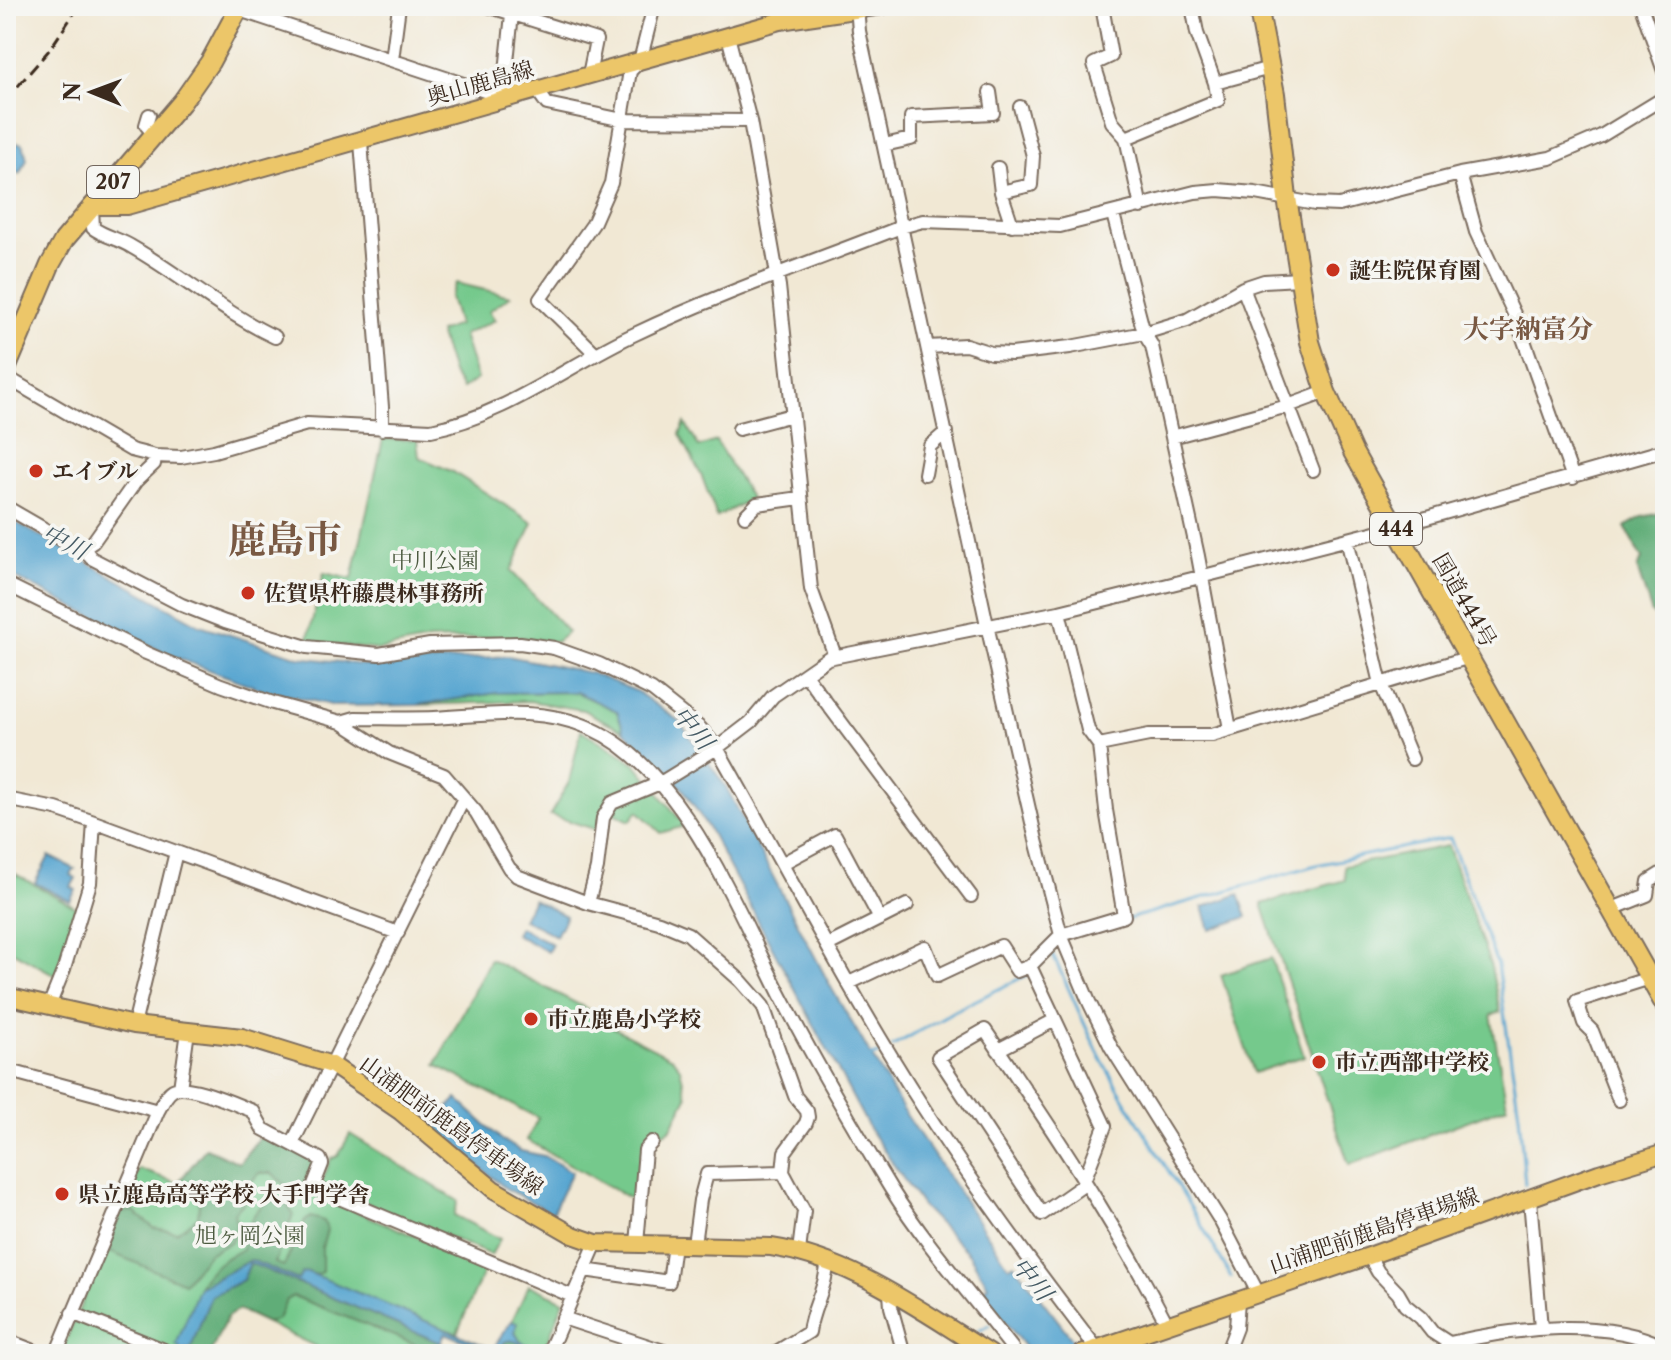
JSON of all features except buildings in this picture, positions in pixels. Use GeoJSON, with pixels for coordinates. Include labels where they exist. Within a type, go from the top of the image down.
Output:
{"type":"FeatureCollection","features":[{"type":"Feature","properties":{"kind":"highway","name":"国道444号"},"geometry":{"type":"LineString","coordinates":[[1258,6],[1310,342],[1326,392],[1353,452],[1612,909],[1658,974],[1665,1005]]}},
{"type":"Feature","properties":{"kind":"highway","name":"207"},"geometry":{"type":"LineString","coordinates":[[6,369],[12,341],[64,240],[182,102],[210,62],[235,7]]}},
{"type":"Feature","properties":{"kind":"main road","name":"奥山鹿島線"},"geometry":{"type":"LineString","coordinates":[[92,206],[127,206],[780,21],[881,6]]}},
{"type":"Feature","properties":{"kind":"main road","name":"山浦肥前鹿島停車場線"},"geometry":{"type":"LineString","coordinates":[[6,996],[134,1025],[242,1037],[332,1065],[401,1112],[493,1189],[573,1235],[596,1243],[771,1247],[799,1251],[827,1260],[890,1293],[991,1354]]}},
{"type":"Feature","properties":{"kind":"main road","name":"山浦肥前鹿島停車場線"},"geometry":{"type":"LineString","coordinates":[[1093,1352],[1610,1169],[1665,1153]]}},
{"type":"Feature","properties":{"kind":"street"},"geometry":{"type":"LineString","coordinates":[[392,60],[399,6]]}},
{"type":"Feature","properties":{"kind":"street"},"geometry":{"type":"LineString","coordinates":[[595,353],[540,299],[593,224],[611,183],[630,71],[640,61],[654,6]]}},
{"type":"Feature","properties":{"kind":"street"},"geometry":{"type":"LineString","coordinates":[[1102,6],[1111,56],[1094,64],[1112,122],[1126,138],[1141,207]]}},
{"type":"Feature","properties":{"kind":"street"},"geometry":{"type":"LineString","coordinates":[[1126,138],[1218,100],[1192,6]]}},
{"type":"Feature","properties":{"kind":"street"},"geometry":{"type":"LineString","coordinates":[[1641,6],[1665,74]]}},
{"type":"Feature","properties":{"kind":"street"},"geometry":{"type":"LineString","coordinates":[[235,7],[506,98],[501,9],[596,40],[589,75]]}},
{"type":"Feature","properties":{"kind":"street"},"geometry":{"type":"LineString","coordinates":[[856,8],[987,625],[1061,935],[1111,1047],[1220,1220],[1258,1293]]}},
{"type":"Feature","properties":{"kind":"street"},"geometry":{"type":"LineString","coordinates":[[728,36],[750,121],[779,286],[811,589],[835,656]]}},
{"type":"Feature","properties":{"kind":"street"},"geometry":{"type":"LineString","coordinates":[[1215,83],[1270,68]]}},
{"type":"Feature","properties":{"kind":"street"},"geometry":{"type":"LineString","coordinates":[[537,90],[547,104],[623,120],[750,121]]}},
{"type":"Feature","properties":{"kind":"street"},"geometry":{"type":"LineString","coordinates":[[884,145],[911,139],[911,117],[993,113],[990,92]]}},
{"type":"Feature","properties":{"kind":"street"},"geometry":{"type":"LineString","coordinates":[[6,377],[131,450],[155,456],[181,457],[214,451],[307,424],[431,430],[451,426],[513,399],[595,353],[686,311],[923,221],[1060,226],[1195,192],[1218,190],[1339,205],[1460,174],[1562,154],[1601,136],[1665,97]]}},
{"type":"Feature","properties":{"kind":"street"},"geometry":{"type":"LineString","coordinates":[[1001,192],[1031,185],[1033,156],[1020,107]]}},
{"type":"Feature","properties":{"kind":"street"},"geometry":{"type":"LineString","coordinates":[[149,115],[146,125],[154,134]]}},
{"type":"Feature","properties":{"kind":"street"},"geometry":{"type":"LineString","coordinates":[[361,142],[382,429]]}},
{"type":"Feature","properties":{"kind":"street"},"geometry":{"type":"LineString","coordinates":[[998,168],[1001,192],[1012,225]]}},
{"type":"Feature","properties":{"kind":"street"},"geometry":{"type":"LineString","coordinates":[[1460,174],[1476,232],[1516,318],[1573,478]]}},
{"type":"Feature","properties":{"kind":"street"},"geometry":{"type":"LineString","coordinates":[[92,206],[93,228],[101,234],[130,245],[242,320],[275,337]]}},
{"type":"Feature","properties":{"kind":"street"},"geometry":{"type":"LineString","coordinates":[[1113,214],[1144,333],[1152,346],[1230,729]]}},
{"type":"Feature","properties":{"kind":"street"},"geometry":{"type":"LineString","coordinates":[[927,347],[966,345],[991,353],[1025,353],[1144,333],[1187,320],[1243,288],[1264,281],[1299,279]]}},
{"type":"Feature","properties":{"kind":"street"},"geometry":{"type":"LineString","coordinates":[[1243,288],[1313,470]]}},
{"type":"Feature","properties":{"kind":"street"},"geometry":{"type":"LineString","coordinates":[[1172,437],[1288,406],[1326,392]]}},
{"type":"Feature","properties":{"kind":"street"},"geometry":{"type":"LineString","coordinates":[[739,429],[792,415]]}},
{"type":"Feature","properties":{"kind":"street"},"geometry":{"type":"LineString","coordinates":[[925,474],[930,446],[946,432]]}},
{"type":"Feature","properties":{"kind":"street"},"geometry":{"type":"LineString","coordinates":[[588,903],[607,809],[620,799],[660,783],[717,748],[751,722],[773,696],[835,656],[1059,612],[1395,527],[1665,450]]}},
{"type":"Feature","properties":{"kind":"street"},"geometry":{"type":"LineString","coordinates":[[6,507],[75,547],[84,548],[93,542],[136,481],[150,470],[155,456]]}},
{"type":"Feature","properties":{"kind":"street"},"geometry":{"type":"LineString","coordinates":[[745,516],[757,504],[800,498]]}},
{"type":"Feature","properties":{"kind":"street"},"geometry":{"type":"LineString","coordinates":[[1347,539],[1381,684],[1412,759]]}},
{"type":"Feature","properties":{"kind":"street"},"geometry":{"type":"LineString","coordinates":[[84,548],[91,558],[182,605],[225,622],[307,647],[379,654],[430,645],[520,643],[554,648],[613,670],[652,690],[700,728],[717,748],[922,1107],[1093,1352]]}},
{"type":"Feature","properties":{"kind":"street"},"geometry":{"type":"LineString","coordinates":[[6,584],[146,653],[221,685],[341,722],[389,753],[444,775],[476,812],[509,868],[517,876],[588,903],[659,922],[688,934],[741,981],[763,1006],[795,1096],[807,1111],[806,1123],[785,1152],[783,1172],[804,1211],[799,1251]]}},
{"type":"Feature","properties":{"kind":"street"},"geometry":{"type":"LineString","coordinates":[[849,983],[925,947],[937,976],[1001,946],[1017,971],[1030,966],[1061,935],[1124,916],[1106,810],[1099,745],[1088,730],[1059,612]]}},
{"type":"Feature","properties":{"kind":"street"},"geometry":{"type":"LineString","coordinates":[[1099,745],[1149,735],[1212,735],[1470,657]]}},
{"type":"Feature","properties":{"kind":"street"},"geometry":{"type":"LineString","coordinates":[[805,674],[971,896]]}},
{"type":"Feature","properties":{"kind":"street"},"geometry":{"type":"LineString","coordinates":[[341,722],[355,718],[529,713],[557,717],[590,728],[639,760],[660,783],[703,845],[803,1037],[892,1190],[1014,1354]]}},
{"type":"Feature","properties":{"kind":"street"},"geometry":{"type":"LineString","coordinates":[[292,1144],[464,798]]}},
{"type":"Feature","properties":{"kind":"street"},"geometry":{"type":"LineString","coordinates":[[6,799],[56,809],[398,933]]}},
{"type":"Feature","properties":{"kind":"street"},"geometry":{"type":"LineString","coordinates":[[49,1006],[64,969],[90,883],[94,822]]}},
{"type":"Feature","properties":{"kind":"street"},"geometry":{"type":"LineString","coordinates":[[783,863],[835,835],[880,919]]}},
{"type":"Feature","properties":{"kind":"street"},"geometry":{"type":"LineString","coordinates":[[134,1025],[176,852]]}},
{"type":"Feature","properties":{"kind":"street"},"geometry":{"type":"LineString","coordinates":[[1612,909],[1647,895],[1649,881],[1665,871]]}},
{"type":"Feature","properties":{"kind":"street"},"geometry":{"type":"LineString","coordinates":[[828,945],[907,905]]}},
{"type":"Feature","properties":{"kind":"street"},"geometry":{"type":"LineString","coordinates":[[1030,966],[1105,1126],[1085,1178],[1082,1186],[1042,1214],[938,1057],[985,1030],[1085,1178],[1167,1324]]}},
{"type":"Feature","properties":{"kind":"street"},"geometry":{"type":"LineString","coordinates":[[1619,1100],[1577,1001],[1658,974]]}},
{"type":"Feature","properties":{"kind":"street"},"geometry":{"type":"LineString","coordinates":[[998,1050],[1055,1020]]}},
{"type":"Feature","properties":{"kind":"street"},"geometry":{"type":"LineString","coordinates":[[180,1088],[188,1031]]}},
{"type":"Feature","properties":{"kind":"street"},"geometry":{"type":"LineString","coordinates":[[6,1070],[158,1111]]}},
{"type":"Feature","properties":{"kind":"street"},"geometry":{"type":"LineString","coordinates":[[56,1354],[158,1111],[167,1095],[180,1088],[196,1090],[253,1111],[263,1129],[320,1159],[322,1164],[313,1187],[572,1296]]}},
{"type":"Feature","properties":{"kind":"street"},"geometry":{"type":"LineString","coordinates":[[637,1244],[645,1150],[652,1142]]}},
{"type":"Feature","properties":{"kind":"street"},"geometry":{"type":"LineString","coordinates":[[694,1244],[707,1174],[783,1172]]}},
{"type":"Feature","properties":{"kind":"street"},"geometry":{"type":"LineString","coordinates":[[1530,1199],[1541,1328]]}},
{"type":"Feature","properties":{"kind":"street"},"geometry":{"type":"LineString","coordinates":[[548,1354],[596,1243]]}},
{"type":"Feature","properties":{"kind":"street"},"geometry":{"type":"LineString","coordinates":[[584,1270],[669,1282],[674,1244]]}},
{"type":"Feature","properties":{"kind":"street"},"geometry":{"type":"LineString","coordinates":[[1369,1256],[1405,1305],[1432,1332],[1466,1354]]}},
{"type":"Feature","properties":{"kind":"street"},"geometry":{"type":"LineString","coordinates":[[773,1354],[809,1332],[811,1314],[828,1272],[827,1260]]}},
{"type":"Feature","properties":{"kind":"street"},"geometry":{"type":"LineString","coordinates":[[890,1293],[904,1354]]}},
{"type":"Feature","properties":{"kind":"street"},"geometry":{"type":"LineString","coordinates":[[1226,1354],[1236,1328],[1238,1300]]}},
{"type":"Feature","properties":{"kind":"street"},"geometry":{"type":"LineString","coordinates":[[72,1313],[164,1350]]}},
{"type":"Feature","properties":{"kind":"street"},"geometry":{"type":"LineString","coordinates":[[563,1318],[673,1354]]}},
{"type":"Feature","properties":{"kind":"street"},"geometry":{"type":"LineString","coordinates":[[1440,1354],[1450,1343],[1541,1328],[1647,1338],[1665,1347]]}},
{"type":"Feature","properties":{"kind":"street"},"geometry":{"type":"LineString","coordinates":[[6,1340],[42,1354]]}},
{"type":"Feature","properties":{"kind":"green space"},"geometry":{"type":"Polygon","coordinates":[[[456,283],[510,296],[489,311],[495,320],[463,335],[477,379],[462,389],[452,373],[439,332],[458,325],[450,297],[456,283]]]}},
{"type":"Feature","properties":{"kind":"green space"},"geometry":{"type":"Polygon","coordinates":[[[685,423],[699,447],[716,441],[751,499],[717,517],[702,477],[680,434],[685,423]]]}},
{"type":"Feature","properties":{"kind":"green space","name":"中川公園"},"geometry":{"type":"Polygon","coordinates":[[[383,439],[417,440],[419,457],[453,472],[533,523],[511,571],[568,632],[556,642],[517,637],[429,640],[379,650],[307,642],[324,573],[352,579],[383,439]]]}},
{"type":"Feature","properties":{"kind":"green space"},"geometry":{"type":"Polygon","coordinates":[[[1665,512],[1665,624],[1652,614],[1637,568],[1642,559],[1625,527],[1642,517],[1665,512]]]}},
{"type":"Feature","properties":{"kind":"green space"},"geometry":{"type":"Polygon","coordinates":[[[576,692],[617,711],[624,731],[583,710],[529,701],[417,705],[497,693],[576,692]]]}},
{"type":"Feature","properties":{"kind":"green space"},"geometry":{"type":"Polygon","coordinates":[[[581,730],[635,763],[685,826],[661,833],[638,811],[630,821],[603,808],[597,830],[550,815],[569,782],[581,730]]]}},
{"type":"Feature","properties":{"kind":"green space"},"geometry":{"type":"Polygon","coordinates":[[[1448,846],[1491,967],[1500,1012],[1491,1015],[1507,1106],[1349,1165],[1262,904],[1345,880],[1344,866],[1448,846]]]}},
{"type":"Feature","properties":{"kind":"green space"},"geometry":{"type":"Polygon","coordinates":[[[6,869],[79,909],[57,976],[6,948],[6,869]]]}},
{"type":"Feature","properties":{"kind":"green space"},"geometry":{"type":"Polygon","coordinates":[[[1271,958],[1304,1056],[1254,1073],[1221,975],[1271,958]]]}},
{"type":"Feature","properties":{"kind":"green space"},"geometry":{"type":"Polygon","coordinates":[[[490,959],[593,1012],[591,1016],[672,1058],[680,1068],[687,1097],[670,1130],[647,1140],[636,1202],[527,1140],[538,1118],[436,1065],[490,959]]]}},
{"type":"Feature","properties":{"kind":"green space"},"geometry":{"type":"Polygon","coordinates":[[[350,1134],[458,1201],[454,1215],[500,1239],[491,1255],[321,1184],[331,1159],[338,1156],[350,1134]]]}},
{"type":"Feature","properties":{"kind":"green space","name":"旭ヶ岡公園"},"geometry":{"type":"Polygon","coordinates":[[[260,1137],[315,1161],[307,1181],[308,1191],[486,1266],[457,1333],[445,1329],[437,1351],[432,1350],[430,1354],[331,1354],[204,1293],[181,1354],[73,1354],[62,1349],[139,1169],[178,1183],[206,1148],[239,1163],[260,1137]]]}},
{"type":"Feature","properties":{"kind":"green space"},"geometry":{"type":"Polygon","coordinates":[[[260,1137],[315,1161],[307,1181],[308,1190],[289,1189],[272,1173],[259,1173],[251,1182],[249,1197],[234,1213],[237,1226],[231,1242],[208,1254],[184,1283],[105,1250],[121,1212],[133,1211],[154,1228],[177,1232],[198,1217],[200,1195],[178,1183],[206,1148],[239,1163],[260,1137]]]}},
{"type":"Feature","properties":{"kind":"green space"},"geometry":{"type":"Polygon","coordinates":[[[269,1200],[285,1202],[293,1214],[275,1263],[284,1266],[305,1221],[311,1217],[324,1221],[327,1230],[322,1248],[322,1272],[316,1275],[307,1272],[298,1280],[251,1260],[199,1287],[217,1265],[242,1250],[250,1222],[269,1200]]]}},
{"type":"Feature","properties":{"kind":"green space"},"geometry":{"type":"Polygon","coordinates":[[[250,1263],[441,1343],[442,1350],[434,1352],[293,1296],[286,1301],[278,1319],[267,1323],[239,1310],[227,1317],[210,1354],[194,1354],[190,1350],[211,1296],[243,1280],[250,1263]]]}},
{"type":"Feature","properties":{"kind":"green space"},"geometry":{"type":"Polygon","coordinates":[[[529,1285],[564,1301],[542,1354],[496,1354],[529,1285]]]}},
{"type":"Feature","properties":{"kind":"green space"},"geometry":{"type":"Polygon","coordinates":[[[508,1340],[543,1352],[505,1354],[504,1343],[508,1340]]]}},
{"type":"Feature","properties":{"kind":"water"},"geometry":{"type":"Polygon","coordinates":[[[10,142],[23,144],[27,159],[20,174],[6,166],[6,151],[10,142]]]}},
{"type":"Feature","properties":{"kind":"water"},"geometry":{"type":"Polygon","coordinates":[[[6,517],[200,625],[299,657],[373,666],[508,656],[591,673],[636,691],[679,721],[726,787],[832,989],[907,1116],[1009,1267],[1014,1264],[1084,1354],[1030,1354],[982,1291],[988,1285],[969,1254],[922,1206],[870,1130],[710,831],[683,789],[624,731],[617,711],[576,692],[497,693],[417,705],[335,706],[261,689],[169,655],[6,573],[6,517]]]}},
{"type":"Feature","properties":{"kind":"water"},"geometry":{"type":"Polygon","coordinates":[[[49,856],[75,869],[71,875],[76,878],[71,887],[76,890],[70,901],[35,883],[49,856]]]}},
{"type":"Feature","properties":{"kind":"water"},"geometry":{"type":"Polygon","coordinates":[[[1239,894],[1247,917],[1210,930],[1203,907],[1239,894]]]}},
{"type":"Feature","properties":{"kind":"water"},"geometry":{"type":"Polygon","coordinates":[[[533,899],[566,916],[556,936],[523,919],[533,899]]]}},
{"type":"Feature","properties":{"kind":"water"},"geometry":{"type":"Polygon","coordinates":[[[519,927],[552,944],[548,952],[515,934],[519,927]]]}},
{"type":"Feature","properties":{"kind":"water"},"geometry":{"type":"Polygon","coordinates":[[[457,1099],[502,1140],[521,1151],[544,1156],[572,1172],[552,1213],[505,1188],[430,1126],[457,1099]]]}},
{"type":"Feature","properties":{"kind":"water"},"geometry":{"type":"Polygon","coordinates":[[[251,1260],[298,1280],[302,1273],[308,1272],[493,1349],[511,1321],[517,1323],[515,1332],[520,1341],[534,1348],[530,1350],[517,1342],[507,1341],[503,1343],[505,1354],[490,1354],[445,1333],[441,1343],[250,1263],[243,1280],[211,1296],[190,1350],[185,1349],[183,1354],[177,1354],[180,1347],[176,1345],[199,1287],[251,1260]]]}},
{"type":"Feature","properties":{"kind":"waterway"},"geometry":{"type":"LineString","coordinates":[[1125,920],[1316,865],[1450,838],[1497,964],[1519,1114],[1525,1184]]}},
{"type":"Feature","properties":{"kind":"waterway"},"geometry":{"type":"LineString","coordinates":[[1051,952],[1103,1062],[1231,1277]]}},
{"type":"Feature","properties":{"kind":"waterway"},"geometry":{"type":"LineString","coordinates":[[893,1046],[952,1012],[1027,975]]}},
{"type":"Feature","properties":{"kind":"waterway"},"geometry":{"type":"LineString","coordinates":[[868,1057],[880,1054]]}},
{"type":"Feature","properties":{"kind":"waterway"},"geometry":{"type":"LineString","coordinates":[[979,1331],[989,1325]]}},
{"type":"Feature","properties":{"kind":"waterway"},"geometry":{"type":"LineString","coordinates":[[961,1354],[963,1349]]}},
{"type":"Feature","properties":{"kind":"railway"},"geometry":{"type":"LineString","coordinates":[[6,100],[50,49],[79,6]]}},
{"type":"Feature","properties":{"kind":"place","name":"誕生院保育園"},"geometry":{"type":"Point","coordinates":[1333,270]}},
{"type":"Feature","properties":{"kind":"place","name":"エイブル"},"geometry":{"type":"Point","coordinates":[36,471]}},
{"type":"Feature","properties":{"kind":"place","name":"佐賀県杵藤農林事務所"},"geometry":{"type":"Point","coordinates":[248,593]}},
{"type":"Feature","properties":{"kind":"place","name":"市立鹿島小学校"},"geometry":{"type":"Point","coordinates":[531,1019]}},
{"type":"Feature","properties":{"kind":"place","name":"市立西部中学校"},"geometry":{"type":"Point","coordinates":[1319,1062]}},
{"type":"Feature","properties":{"kind":"place","name":"県立鹿島高等学校 大手門学舎"},"geometry":{"type":"Point","coordinates":[62,1194]}},
{"type":"Feature","properties":{"kind":"district","name":"大字納富分"},"geometry":{"type":"Point","coordinates":[1528,329]}},
{"type":"Feature","properties":{"kind":"district","name":"鹿島市"},"geometry":{"type":"Point","coordinates":[285,540]}},
{"type":"Feature","properties":{"kind":"water label","name":"中川"},"geometry":{"type":"Point","coordinates":[65,542]}},
{"type":"Feature","properties":{"kind":"water label","name":"中川"},"geometry":{"type":"Point","coordinates":[693,728]}},
{"type":"Feature","properties":{"kind":"water label","name":"中川"},"geometry":{"type":"Point","coordinates":[1032,1279]}}]}
